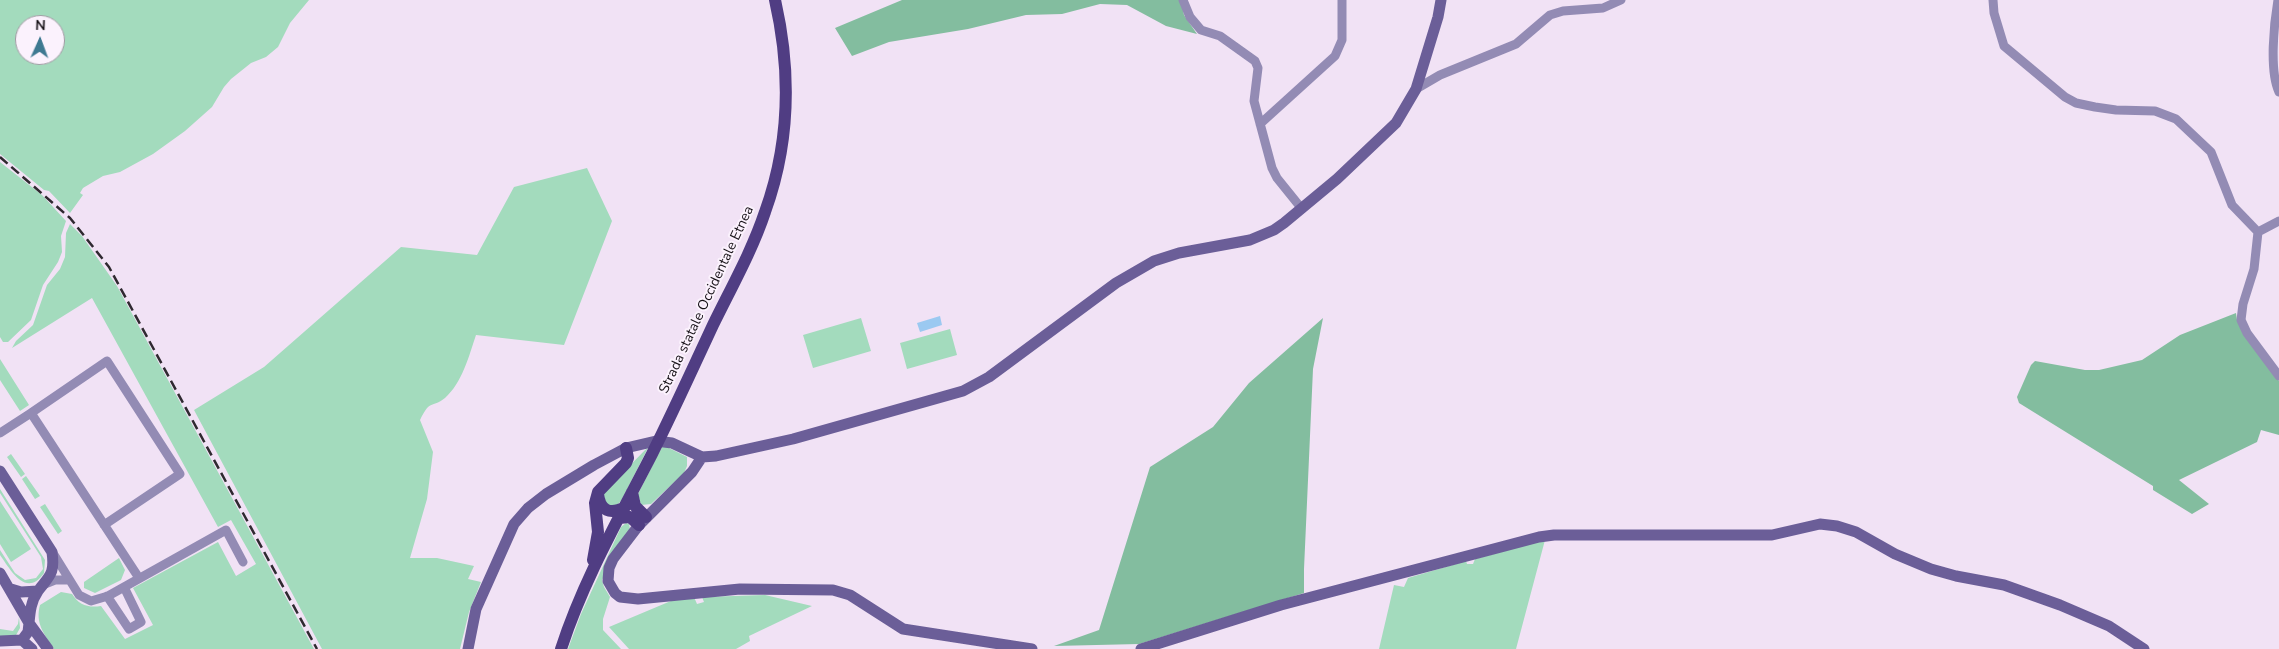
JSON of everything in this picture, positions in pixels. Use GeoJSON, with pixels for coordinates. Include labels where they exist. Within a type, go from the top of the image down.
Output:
{"type":"FeatureCollection","features":[{"type":"Feature","properties":{"kind":"main road","name":"Strada statale Occidentale Etnea"},"geometry":{"type":"LineString","coordinates":[[632,492],[662,434],[752,246],[774,186],[784,128],[786,84],[783,36],[775,0]]}},
{"type":"Feature","properties":{"kind":"main road"},"geometry":{"type":"LineString","coordinates":[[587,583],[597,541],[595,502],[598,492],[626,463],[628,458],[626,448]]}},
{"type":"Feature","properties":{"kind":"main road"},"geometry":{"type":"LineString","coordinates":[[598,492],[599,502],[605,510],[622,512],[630,518],[643,521]]}},
{"type":"Feature","properties":{"kind":"main road"},"geometry":{"type":"LineString","coordinates":[[560,649],[587,583],[632,492]]}},
{"type":"Feature","properties":{"kind":"main road"},"geometry":{"type":"LineString","coordinates":[[632,492],[635,506],[643,521]]}},
{"type":"Feature","properties":{"kind":"street"},"geometry":{"type":"LineString","coordinates":[[1183,0],[1190,17],[1201,30],[1220,36],[1255,61],[1258,68],[1254,101],[1272,168],[1277,178],[1302,209]]}},
{"type":"Feature","properties":{"kind":"street"},"geometry":{"type":"LineString","coordinates":[[1260,124],[1335,56],[1342,40],[1342,0]]}},
{"type":"Feature","properties":{"kind":"street"},"geometry":{"type":"LineString","coordinates":[[468,649],[476,610],[509,534],[520,516],[546,494],[626,448],[648,441],[663,441],[702,457],[716,456],[793,439],[976,386],[1116,283],[1154,261],[1179,253],[1238,244],[1261,237],[1274,230],[1302,209],[1384,136],[1406,108],[1416,89],[1438,17],[1441,0]]}},
{"type":"Feature","properties":{"kind":"street"},"geometry":{"type":"LineString","coordinates":[[1416,89],[1440,75],[1516,44],[1550,15],[1563,11],[1603,8],[1620,0]]}},
{"type":"Feature","properties":{"kind":"street"},"geometry":{"type":"LineString","coordinates":[[1993,0],[2001,38],[2008,52],[2064,97],[2076,103],[2102,108],[2164,113],[2181,123],[2211,152],[2232,205],[2258,232]]}},
{"type":"Feature","properties":{"kind":"street"},"geometry":{"type":"LineString","coordinates":[[2278,0],[2274,25],[2274,76],[2279,92]]}},
{"type":"Feature","properties":{"kind":"street"},"geometry":{"type":"LineString","coordinates":[[2258,232],[2279,221]]}},
{"type":"Feature","properties":{"kind":"street"},"geometry":{"type":"LineString","coordinates":[[2258,232],[2254,269],[2243,304],[2241,320],[2247,333],[2279,376]]}},
{"type":"Feature","properties":{"kind":"street"},"geometry":{"type":"LineString","coordinates":[[0,433],[107,361],[180,474],[104,525]]}},
{"type":"Feature","properties":{"kind":"street"},"geometry":{"type":"LineString","coordinates":[[33,412],[139,578]]}},
{"type":"Feature","properties":{"kind":"street"},"geometry":{"type":"LineString","coordinates":[[702,457],[692,472],[624,543],[609,568],[610,587],[620,597],[638,599],[740,589],[833,590],[850,595],[903,629],[1032,649]]}},
{"type":"Feature","properties":{"kind":"street"},"geometry":{"type":"LineString","coordinates":[[0,471],[68,580],[83,598],[91,601],[107,596],[226,530],[243,562]]}},
{"type":"Feature","properties":{"kind":"street"},"geometry":{"type":"LineString","coordinates":[[1141,649],[1281,605],[1546,536],[1772,535],[1828,524],[1856,532],[1895,554],[1945,574],[2004,585],[2060,605],[2109,626],[2144,649]]}},
{"type":"Feature","properties":{"kind":"street"},"geometry":{"type":"LineString","coordinates":[[29,632],[31,608],[41,588],[52,576],[54,566],[52,552]]}},
{"type":"Feature","properties":{"kind":"street"},"geometry":{"type":"LineString","coordinates":[[0,573],[11,589],[29,632],[32,649]]}},
{"type":"Feature","properties":{"kind":"street"},"geometry":{"type":"LineString","coordinates":[[11,589],[21,592],[41,588],[55,580],[68,580]]}},
{"type":"Feature","properties":{"kind":"street"},"geometry":{"type":"LineString","coordinates":[[107,596],[128,629],[141,622],[124,587]]}},
{"type":"Feature","properties":{"kind":"street"},"geometry":{"type":"LineString","coordinates":[[0,641],[29,632]]}},
{"type":"Feature","properties":{"kind":"street"},"geometry":{"type":"LineString","coordinates":[[29,632],[48,649]]}},
{"type":"Feature","properties":{"kind":"green space"},"geometry":{"type":"Polygon","coordinates":[[[0,0],[309,0],[290,23],[278,47],[266,57],[251,63],[231,79],[212,107],[185,131],[153,154],[120,172],[103,176],[83,188],[80,193],[83,195],[70,213],[49,191],[44,190],[0,154],[0,0]]]}},
{"type":"Feature","properties":{"kind":"green space"},"geometry":{"type":"Polygon","coordinates":[[[902,0],[1181,0],[1184,15],[1197,34],[1166,26],[1127,5],[1100,4],[1062,14],[1026,15],[968,29],[889,42],[852,56],[835,28],[902,0]]]}},
{"type":"Feature","properties":{"kind":"green space"},"geometry":{"type":"Polygon","coordinates":[[[0,162],[42,195],[66,221],[61,236],[62,252],[58,262],[43,285],[31,320],[8,342],[3,342],[0,337],[0,162]]]}},
{"type":"Feature","properties":{"kind":"green space"},"geometry":{"type":"Polygon","coordinates":[[[587,168],[612,221],[564,345],[476,335],[456,385],[445,398],[429,406],[420,420],[433,452],[427,499],[410,558],[437,558],[474,566],[468,579],[481,582],[469,612],[460,649],[322,649],[194,410],[264,367],[401,247],[477,255],[514,187],[587,168]]]}},
{"type":"Feature","properties":{"kind":"green space"},"geometry":{"type":"Polygon","coordinates":[[[70,224],[82,236],[117,286],[314,649],[54,649],[44,633],[39,617],[40,605],[61,592],[72,594],[84,605],[92,607],[101,606],[125,639],[153,625],[133,588],[218,542],[236,576],[256,564],[231,520],[218,527],[92,298],[12,348],[16,341],[33,325],[47,285],[60,269],[65,257],[66,233],[70,224]]]}},
{"type":"Feature","properties":{"kind":"green space"},"geometry":{"type":"Polygon","coordinates":[[[2236,313],[2237,320],[2279,381],[2279,435],[2261,430],[2257,442],[2179,480],[2209,504],[2192,514],[2153,490],[2153,486],[2019,403],[2017,397],[2031,365],[2035,361],[2085,370],[2099,370],[2142,360],[2180,335],[2236,313]]]}},
{"type":"Feature","properties":{"kind":"green space"},"geometry":{"type":"Polygon","coordinates":[[[861,318],[871,351],[813,368],[803,335],[861,318]]]}},
{"type":"Feature","properties":{"kind":"green space"},"geometry":{"type":"Polygon","coordinates":[[[1323,318],[1313,369],[1304,593],[1139,644],[1054,646],[1099,630],[1150,467],[1213,427],[1249,383],[1323,318]]]}},
{"type":"Feature","properties":{"kind":"green space"},"geometry":{"type":"Polygon","coordinates":[[[950,329],[957,355],[907,369],[900,343],[950,329]]]}},
{"type":"Feature","properties":{"kind":"green space"},"geometry":{"type":"Polygon","coordinates":[[[0,359],[29,405],[20,411],[0,380],[0,359]]]}},
{"type":"Feature","properties":{"kind":"green space"},"geometry":{"type":"Polygon","coordinates":[[[663,445],[687,457],[687,466],[684,473],[651,504],[641,505],[638,494],[663,445]]]}},
{"type":"Feature","properties":{"kind":"green space"},"geometry":{"type":"Polygon","coordinates":[[[649,446],[621,501],[617,505],[607,507],[603,493],[649,446]]]}},
{"type":"Feature","properties":{"kind":"green space"},"geometry":{"type":"Polygon","coordinates":[[[11,454],[25,474],[21,477],[7,457],[11,454]]]}},
{"type":"Feature","properties":{"kind":"green space"},"geometry":{"type":"Polygon","coordinates":[[[26,476],[40,496],[35,499],[22,479],[26,476]]]}},
{"type":"Feature","properties":{"kind":"green space"},"geometry":{"type":"Polygon","coordinates":[[[0,489],[45,560],[44,573],[31,583],[19,579],[0,555],[0,550],[15,573],[25,580],[36,578],[43,569],[41,557],[0,493],[0,489]]]}},
{"type":"Feature","properties":{"kind":"green space"},"geometry":{"type":"Polygon","coordinates":[[[0,501],[31,549],[11,562],[0,544],[0,501]]]}},
{"type":"Feature","properties":{"kind":"green space"},"geometry":{"type":"Polygon","coordinates":[[[45,504],[62,531],[58,534],[40,507],[45,504]]]}},
{"type":"Feature","properties":{"kind":"green space"},"geometry":{"type":"Polygon","coordinates":[[[626,523],[629,524],[630,529],[602,580],[610,597],[603,619],[603,630],[621,649],[568,649],[581,614],[621,527],[626,523]]]}},
{"type":"Feature","properties":{"kind":"green space"},"geometry":{"type":"Polygon","coordinates":[[[1545,540],[1516,649],[1379,649],[1394,585],[1404,587],[1408,578],[1466,561],[1467,564],[1473,564],[1475,559],[1545,540]]]}},
{"type":"Feature","properties":{"kind":"green space"},"geometry":{"type":"Polygon","coordinates":[[[119,558],[125,570],[121,580],[95,593],[84,588],[84,582],[119,558]]]}},
{"type":"Feature","properties":{"kind":"green space"},"geometry":{"type":"Polygon","coordinates":[[[765,595],[812,606],[749,636],[750,641],[736,649],[629,649],[609,627],[678,598],[694,597],[697,604],[704,602],[702,597],[765,595]]]}},
{"type":"Feature","properties":{"kind":"green space"},"geometry":{"type":"Polygon","coordinates":[[[19,617],[20,628],[15,637],[0,636],[0,629],[13,631],[18,624],[19,617]]]}},
{"type":"Feature","properties":{"kind":"water"},"geometry":{"type":"Polygon","coordinates":[[[940,316],[942,325],[920,332],[917,323],[940,316]]]}},
{"type":"Feature","properties":{"kind":"railway"},"geometry":{"type":"LineString","coordinates":[[0,157],[70,218],[109,267],[317,649]]}}]}
